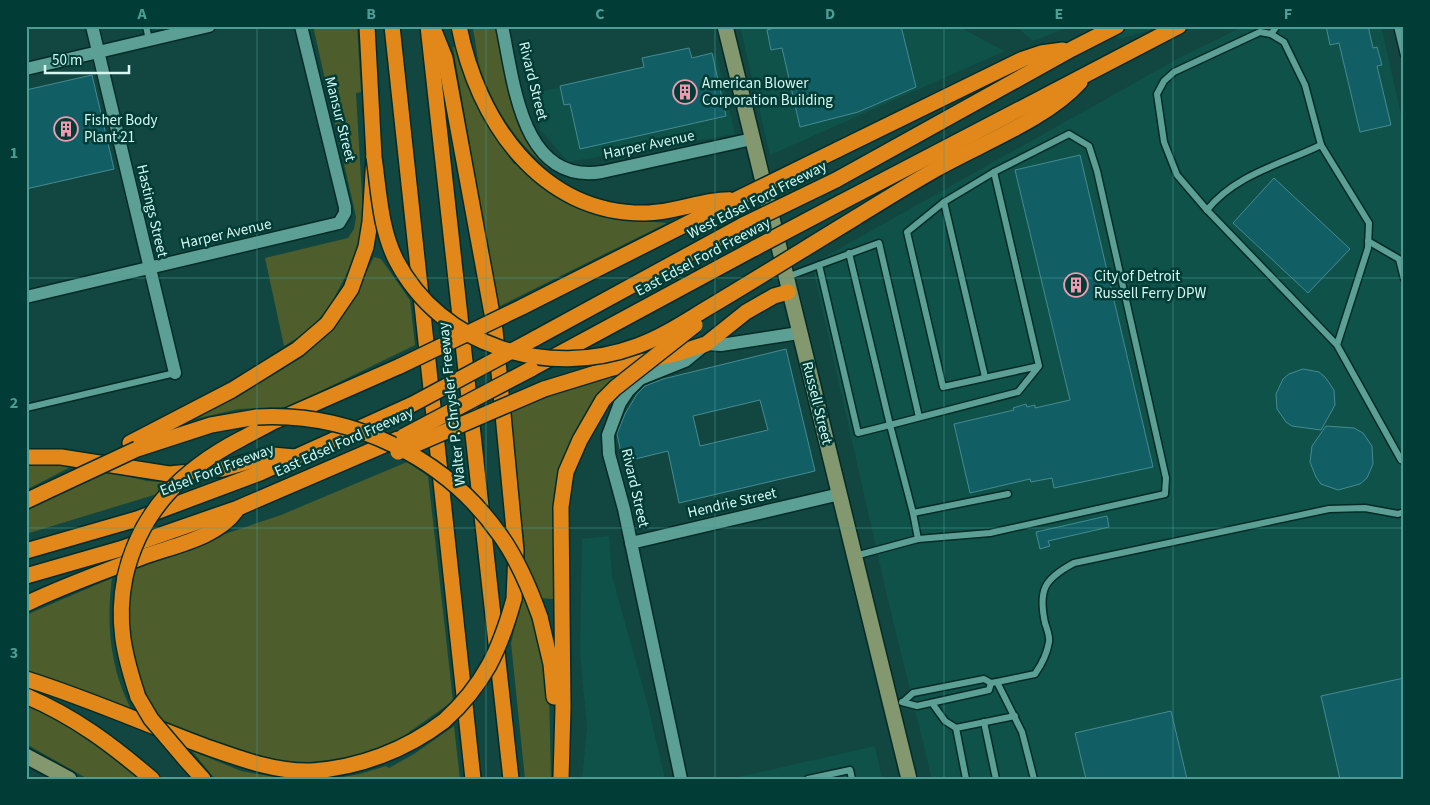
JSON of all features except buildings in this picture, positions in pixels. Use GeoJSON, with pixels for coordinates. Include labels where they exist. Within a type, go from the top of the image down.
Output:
{"type":"FeatureCollection","features":[{"type":"Feature","properties":{"kind":"highway"},"geometry":{"type":"LineString","coordinates":[[367,26],[374,157],[383,222],[393,252],[404,272],[426,302],[472,337],[502,350],[546,360],[578,360],[616,353],[665,333],[939,167],[1051,106],[1071,93],[1088,72]]}},
{"type":"Feature","properties":{"kind":"highway","name":"Walter P. Chrysler Freeway"},"geometry":{"type":"LineString","coordinates":[[392,26],[473,779]]}},
{"type":"Feature","properties":{"kind":"highway","name":"Walter P. Chrysler Freeway"},"geometry":{"type":"LineString","coordinates":[[428,26],[511,779]]}},
{"type":"Feature","properties":{"kind":"highway"},"geometry":{"type":"LineString","coordinates":[[26,680],[243,759],[290,769],[310,771],[349,766],[373,759],[423,737],[444,721],[472,692],[493,661],[505,632],[514,599],[516,551],[495,330],[445,58],[432,26]]}},
{"type":"Feature","properties":{"kind":"highway"},"geometry":{"type":"LineString","coordinates":[[459,26],[468,61],[491,116],[522,160],[538,174],[580,200],[602,207],[642,213],[685,216]]}},
{"type":"Feature","properties":{"kind":"highway","name":"West Edsel Ford Freeway"},"geometry":{"type":"LineString","coordinates":[[413,404],[743,225],[836,180],[1117,26]]}},
{"type":"Feature","properties":{"kind":"highway","name":"East Edsel Ford Freeway"},"geometry":{"type":"LineString","coordinates":[[238,508],[404,436],[840,203],[1088,72],[1180,26]]}},
{"type":"Feature","properties":{"kind":"highway"},"geometry":{"type":"LineString","coordinates":[[203,779],[151,719],[138,697],[125,660],[121,638],[122,594],[130,556],[150,515],[173,488],[202,461],[273,422],[400,366],[522,307],[685,216],[734,200],[1023,60],[1041,53],[1072,49]]}},
{"type":"Feature","properties":{"kind":"highway"},"geometry":{"type":"LineString","coordinates":[[26,501],[134,447],[277,363],[318,334],[351,289],[366,247],[374,157]]}},
{"type":"Feature","properties":{"kind":"highway"},"geometry":{"type":"LineString","coordinates":[[561,779],[563,708],[561,507],[566,472],[580,440],[603,400],[615,388],[754,280]]}},
{"type":"Feature","properties":{"kind":"highway"},"geometry":{"type":"LineString","coordinates":[[361,456],[394,453],[544,389],[609,369],[675,354],[706,344],[746,312],[774,296],[787,285]]}},
{"type":"Feature","properties":{"kind":"highway","name":"Edsel Ford Freeway"},"geometry":{"type":"LineString","coordinates":[[26,551],[137,519],[296,457],[413,404]]}},
{"type":"Feature","properties":{"kind":"highway"},"geometry":{"type":"LineString","coordinates":[[134,447],[211,425],[257,417],[278,416],[322,420],[371,434],[422,460],[464,492],[500,534],[529,588],[540,617],[551,664],[555,707],[561,728]]}},
{"type":"Feature","properties":{"kind":"highway"},"geometry":{"type":"LineString","coordinates":[[26,457],[61,457],[169,474],[222,470],[272,455],[296,457]]}},
{"type":"Feature","properties":{"kind":"highway"},"geometry":{"type":"LineString","coordinates":[[26,576],[120,549],[238,508]]}},
{"type":"Feature","properties":{"kind":"highway"},"geometry":{"type":"LineString","coordinates":[[26,604],[55,590],[205,534],[230,520],[238,508]]}},
{"type":"Feature","properties":{"kind":"highway"},"geometry":{"type":"LineString","coordinates":[[26,696],[57,710],[111,743],[152,779]]}},
{"type":"Feature","properties":{"kind":"street","name":"Hastings Street"},"geometry":{"type":"LineString","coordinates":[[92,26],[175,373]]}},
{"type":"Feature","properties":{"kind":"street"},"geometry":{"type":"LineString","coordinates":[[26,69],[209,26]]}},
{"type":"Feature","properties":{"kind":"street","name":"Mansur Street"},"geometry":{"type":"LineString","coordinates":[[301,26],[345,207],[342,219]]}},
{"type":"Feature","properties":{"kind":"street","name":"Rivard Street"},"geometry":{"type":"LineString","coordinates":[[502,26],[521,114],[532,138],[544,155],[556,164]]}},
{"type":"Feature","properties":{"kind":"street","name":"Russell Street"},"geometry":{"type":"LineString","coordinates":[[725,26],[855,556],[897,703],[909,779]]}},
{"type":"Feature","properties":{"kind":"street","name":"Harper Avenue"},"geometry":{"type":"LineString","coordinates":[[556,164],[569,171],[587,174],[752,139]]}},
{"type":"Feature","properties":{"kind":"street","name":"Harper Avenue"},"geometry":{"type":"LineString","coordinates":[[26,297],[333,226],[342,219]]}},
{"type":"Feature","properties":{"kind":"street"},"geometry":{"type":"LineString","coordinates":[[706,344],[720,344],[799,333]]}},
{"type":"Feature","properties":{"kind":"street","name":"Rivard Street"},"geometry":{"type":"LineString","coordinates":[[681,779],[631,543],[609,454],[608,434],[613,417],[628,391],[640,379],[686,361],[706,344]]}},
{"type":"Feature","properties":{"kind":"street","name":"Hendrie Street"},"geometry":{"type":"LineString","coordinates":[[631,543],[840,494]]}},
{"type":"Feature","properties":{"kind":"street"},"geometry":{"type":"LineString","coordinates":[[26,756],[69,779]]}},
{"type":"Feature","properties":{"kind":"lane"},"geometry":{"type":"LineString","coordinates":[[146,26],[149,40]]}},
{"type":"Feature","properties":{"kind":"lane"},"geometry":{"type":"LineString","coordinates":[[1271,34],[1277,26]]}},
{"type":"Feature","properties":{"kind":"lane"},"geometry":{"type":"LineString","coordinates":[[1397,26],[1404,54]]}},
{"type":"Feature","properties":{"kind":"lane"},"geometry":{"type":"LineString","coordinates":[[1337,345],[1368,248],[1369,222],[1321,145],[1305,85],[1284,42],[1271,34],[1260,32],[1174,72],[1164,81],[1158,94],[1164,142],[1177,175],[1207,210],[1337,345],[1403,460]]}},
{"type":"Feature","properties":{"kind":"lane"},"geometry":{"type":"LineString","coordinates":[[855,556],[918,540],[990,533],[1164,494],[1166,478],[1097,171],[1088,146],[1069,134],[994,172],[944,202],[907,232],[943,387],[1040,366]]}},
{"type":"Feature","properties":{"kind":"lane"},"geometry":{"type":"LineString","coordinates":[[1207,210],[1217,197],[1265,167],[1321,145]]}},
{"type":"Feature","properties":{"kind":"lane"},"geometry":{"type":"LineString","coordinates":[[994,172],[1040,366]]}},
{"type":"Feature","properties":{"kind":"lane"},"geometry":{"type":"LineString","coordinates":[[944,202],[985,377]]}},
{"type":"Feature","properties":{"kind":"lane"},"geometry":{"type":"LineString","coordinates":[[1368,242],[1399,259],[1404,279]]}},
{"type":"Feature","properties":{"kind":"lane"},"geometry":{"type":"LineString","coordinates":[[787,285],[819,265],[880,243],[918,417]]}},
{"type":"Feature","properties":{"kind":"lane"},"geometry":{"type":"LineString","coordinates":[[849,253],[918,540]]}},
{"type":"Feature","properties":{"kind":"lane"},"geometry":{"type":"LineString","coordinates":[[819,265],[858,433],[1018,392],[1040,366]]}},
{"type":"Feature","properties":{"kind":"lane"},"geometry":{"type":"LineString","coordinates":[[26,408],[175,373]]}},
{"type":"Feature","properties":{"kind":"lane"},"geometry":{"type":"LineString","coordinates":[[913,513],[1008,494]]}},
{"type":"Feature","properties":{"kind":"lane"},"geometry":{"type":"LineString","coordinates":[[897,703],[913,693],[984,678],[994,682],[1035,674],[1044,661],[1049,640],[1042,595],[1046,586],[1061,570],[1074,563],[1330,509],[1365,508],[1401,513],[1404,519]]}},
{"type":"Feature","properties":{"kind":"lane"},"geometry":{"type":"LineString","coordinates":[[897,703],[917,706],[932,703],[989,690],[994,682]]}},
{"type":"Feature","properties":{"kind":"lane"},"geometry":{"type":"LineString","coordinates":[[994,682],[1015,716],[1022,732],[1034,779]]}},
{"type":"Feature","properties":{"kind":"lane"},"geometry":{"type":"LineString","coordinates":[[932,703],[945,721],[956,728],[1015,716]]}},
{"type":"Feature","properties":{"kind":"lane"},"geometry":{"type":"LineString","coordinates":[[984,722],[996,779]]}},
{"type":"Feature","properties":{"kind":"lane"},"geometry":{"type":"LineString","coordinates":[[956,728],[966,779]]}},
{"type":"Feature","properties":{"kind":"lane"},"geometry":{"type":"LineString","coordinates":[[808,779],[850,770],[852,779]]}},
{"type":"Feature","properties":{"kind":"shaded area"},"geometry":{"type":"Polygon","coordinates":[[[313,26],[357,26],[361,92],[356,93],[363,212],[358,252],[331,304],[304,334],[284,346],[265,258],[348,238],[354,229],[356,217],[313,26]]]}},
{"type":"Feature","properties":{"kind":"shaded area"},"geometry":{"type":"Polygon","coordinates":[[[472,26],[496,26],[521,131],[549,169],[516,136],[492,97],[480,68],[472,26]]]}},
{"type":"Feature","properties":{"kind":"shaded area"},"geometry":{"type":"Polygon","coordinates":[[[740,26],[957,26],[1005,51],[770,155],[740,26]]]}},
{"type":"Feature","properties":{"kind":"shaded area"},"geometry":{"type":"Polygon","coordinates":[[[1015,26],[1072,26],[1033,41],[1015,26]]]}},
{"type":"Feature","properties":{"kind":"shaded area"},"geometry":{"type":"Polygon","coordinates":[[[1104,26],[1164,26],[1119,39],[1104,26]]]}},
{"type":"Feature","properties":{"kind":"shaded area"},"geometry":{"type":"Polygon","coordinates":[[[1244,26],[1381,26],[1404,128],[1404,779],[932,779],[887,596],[812,264],[1179,58],[1244,26]]]}},
{"type":"Feature","properties":{"kind":"shaded area"},"geometry":{"type":"Polygon","coordinates":[[[453,47],[458,47],[491,129],[514,164],[519,164],[609,215],[631,220],[667,223],[498,307],[453,47]]]}},
{"type":"Feature","properties":{"kind":"shaded area"},"geometry":{"type":"Polygon","coordinates":[[[716,53],[735,134],[568,162],[540,129],[535,93],[716,53]]]}},
{"type":"Feature","properties":{"kind":"shaded area"},"geometry":{"type":"Polygon","coordinates":[[[374,257],[381,259],[410,300],[415,345],[288,407],[239,409],[185,421],[276,373],[323,338],[345,310],[374,257]]]}},
{"type":"Feature","properties":{"kind":"shaded area"},"geometry":{"type":"Polygon","coordinates":[[[630,371],[617,381],[556,497],[553,599],[539,598],[543,661],[549,691],[551,779],[525,779],[511,643],[524,589],[525,548],[510,413],[560,391],[630,371]]]}},
{"type":"Feature","properties":{"kind":"shaded area"},"geometry":{"type":"Polygon","coordinates":[[[407,462],[428,476],[453,701],[391,745],[327,767],[272,763],[164,725],[145,698],[129,654],[127,614],[136,564],[281,515],[407,462]]]}},
{"type":"Feature","properties":{"kind":"shaded area"},"geometry":{"type":"Polygon","coordinates":[[[26,463],[76,464],[26,490],[26,463]]]}},
{"type":"Feature","properties":{"kind":"shaded area"},"geometry":{"type":"Polygon","coordinates":[[[109,472],[147,481],[190,484],[26,534],[26,509],[109,472]]]}},
{"type":"Feature","properties":{"kind":"shaded area"},"geometry":{"type":"Polygon","coordinates":[[[609,536],[612,576],[647,702],[665,779],[582,779],[587,727],[580,653],[582,539],[609,536]]]}},
{"type":"Feature","properties":{"kind":"shaded area"},"geometry":{"type":"Polygon","coordinates":[[[112,578],[110,629],[114,663],[132,711],[26,673],[26,615],[112,578]]]}},
{"type":"Feature","properties":{"kind":"shaded area"},"geometry":{"type":"Polygon","coordinates":[[[26,706],[81,732],[140,779],[88,779],[26,744],[26,706]]]}},
{"type":"Feature","properties":{"kind":"shaded area"},"geometry":{"type":"Polygon","coordinates":[[[454,726],[460,779],[331,779],[360,774],[386,766],[389,768],[414,754],[454,726]]]}},
{"type":"Feature","properties":{"kind":"shaded area"},"geometry":{"type":"Polygon","coordinates":[[[875,746],[882,779],[730,779],[875,746]]]}},
{"type":"Feature","properties":{"kind":"shaded area"},"geometry":{"type":"Polygon","coordinates":[[[192,751],[241,771],[286,779],[215,779],[192,751]]]}},
{"type":"Feature","properties":{"kind":"place","name":"American Blower Corporation Building"},"geometry":{"type":"Point","coordinates":[685,92]}},
{"type":"Feature","properties":{"kind":"place","name":"Fisher Body Plant 21"},"geometry":{"type":"Point","coordinates":[66,129]}},
{"type":"Feature","properties":{"kind":"place","name":"City of Detroit Russell Ferry DPW"},"geometry":{"type":"Point","coordinates":[1076,285]}}]}
